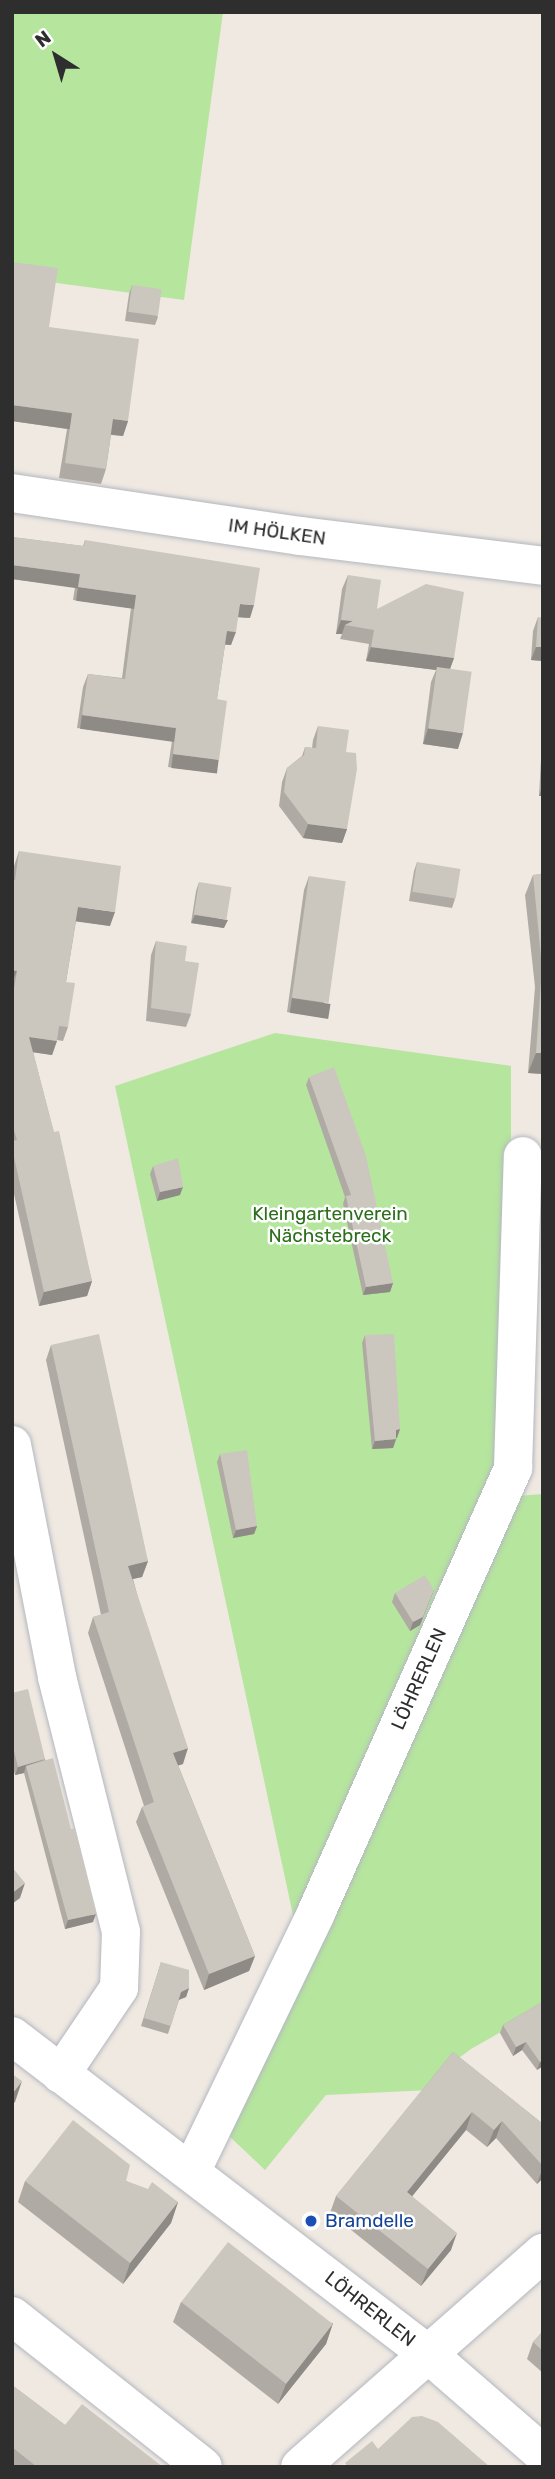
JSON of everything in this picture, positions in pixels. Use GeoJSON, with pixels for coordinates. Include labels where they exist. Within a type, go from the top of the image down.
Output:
{"type":"FeatureCollection","features":[{"type":"Feature","properties":{"kind":"street","name":"IM HÖLKEN"},"geometry":{"type":"LineString","coordinates":[[12,493],[300,536],[543,566]]}},
{"type":"Feature","properties":{"kind":"street","name":"LÖHRERLEN"},"geometry":{"type":"LineString","coordinates":[[191,2172],[316,1913],[513,1468],[523,1156]]}},
{"type":"Feature","properties":{"kind":"street"},"geometry":{"type":"LineString","coordinates":[[12,1445],[57,1678],[121,1932],[119,1989],[61,2074]]}},
{"type":"Feature","properties":{"kind":"street","name":"LÖHRERLEN"},"geometry":{"type":"LineString","coordinates":[[12,2036],[428,2354],[543,2454]]}},
{"type":"Feature","properties":{"kind":"street"},"geometry":{"type":"LineString","coordinates":[[300,2467],[543,2253]]}},
{"type":"Feature","properties":{"kind":"street"},"geometry":{"type":"LineString","coordinates":[[12,2316],[203,2467]]}},
{"type":"Feature","properties":{"kind":"green space"},"geometry":{"type":"Polygon","coordinates":[[[12,12],[223,12],[184,300],[12,277],[12,12]]]}},
{"type":"Feature","properties":{"kind":"green space","name":"Kleingartenverein Nächstebreck"},"geometry":{"type":"Polygon","coordinates":[[[275,1033],[511,1066],[511,1423],[499,1476],[296,1929],[115,1086],[275,1033]]]}},
{"type":"Feature","properties":{"kind":"green space"},"geometry":{"type":"Polygon","coordinates":[[[543,1494],[543,2008],[471,2049],[448,2066],[430,2090],[326,2095],[265,2170],[227,2134],[517,1496],[543,1494]]]}},
{"type":"Feature","properties":{"kind":"building"},"geometry":{"type":"Polygon","coordinates":[[[12,262],[58,268],[49,327],[139,339],[128,421],[113,419],[106,469],[65,463],[72,413],[12,405],[12,262]]]}},
{"type":"Feature","properties":{"kind":"building"},"geometry":{"type":"Polygon","coordinates":[[[132,285],[162,289],[158,316],[128,312],[132,285]]]}},
{"type":"Feature","properties":{"kind":"building"},"geometry":{"type":"Polygon","coordinates":[[[12,537],[84,546],[85,540],[260,568],[254,605],[240,604],[236,632],[227,631],[217,699],[227,701],[219,760],[173,754],[176,728],[82,715],[88,674],[125,679],[136,595],[78,587],[80,574],[12,565],[12,537]]]}},
{"type":"Feature","properties":{"kind":"building"},"geometry":{"type":"Polygon","coordinates":[[[348,575],[381,580],[377,609],[426,584],[464,592],[454,658],[371,647],[374,630],[345,625],[353,621],[341,620],[348,575]]]}},
{"type":"Feature","properties":{"kind":"building"},"geometry":{"type":"Polygon","coordinates":[[[538,617],[543,618],[543,647],[536,647],[538,617]]]}},
{"type":"Feature","properties":{"kind":"building"},"geometry":{"type":"Polygon","coordinates":[[[437,667],[472,672],[463,733],[428,728],[437,667]]]}},
{"type":"Feature","properties":{"kind":"building"},"geometry":{"type":"Polygon","coordinates":[[[318,726],[349,730],[346,752],[356,753],[357,769],[347,829],[308,824],[284,792],[287,768],[304,755],[305,747],[316,748],[318,726]]]}},
{"type":"Feature","properties":{"kind":"building"},"geometry":{"type":"Polygon","coordinates":[[[19,851],[121,866],[115,912],[78,907],[66,982],[75,983],[68,1027],[59,1026],[57,1041],[29,1037],[54,1132],[59,1131],[92,1281],[44,1292],[12,1148],[12,1141],[17,1140],[12,1123],[12,1001],[17,971],[12,970],[12,880],[15,880],[19,851]]]}},
{"type":"Feature","properties":{"kind":"building"},"geometry":{"type":"Polygon","coordinates":[[[417,862],[460,869],[456,899],[412,892],[417,862]]]}},
{"type":"Feature","properties":{"kind":"building"},"geometry":{"type":"Polygon","coordinates":[[[543,874],[543,1053],[536,1053],[542,967],[533,875],[543,874]]]}},
{"type":"Feature","properties":{"kind":"building"},"geometry":{"type":"Polygon","coordinates":[[[309,876],[346,881],[329,1003],[292,998],[309,876]]]}},
{"type":"Feature","properties":{"kind":"building"},"geometry":{"type":"Polygon","coordinates":[[[199,882],[232,887],[226,920],[194,915],[199,882]]]}},
{"type":"Feature","properties":{"kind":"building"},"geometry":{"type":"Polygon","coordinates":[[[156,941],[187,946],[185,961],[199,963],[191,1014],[151,1008],[156,941]]]}},
{"type":"Feature","properties":{"kind":"building"},"geometry":{"type":"Polygon","coordinates":[[[334,1067],[366,1156],[393,1283],[366,1287],[346,1196],[351,1195],[309,1077],[334,1067]]]}},
{"type":"Feature","properties":{"kind":"building"},"geometry":{"type":"Polygon","coordinates":[[[178,1158],[183,1187],[160,1192],[153,1166],[178,1158]]]}},
{"type":"Feature","properties":{"kind":"building"},"geometry":{"type":"Polygon","coordinates":[[[99,1334],[148,1561],[128,1566],[188,1748],[173,1753],[255,1956],[209,1974],[142,1807],[154,1802],[93,1617],[109,1612],[51,1345],[99,1334]]]}},
{"type":"Feature","properties":{"kind":"building"},"geometry":{"type":"Polygon","coordinates":[[[394,1334],[400,1429],[396,1430],[396,1439],[375,1441],[365,1335],[394,1334]]]}},
{"type":"Feature","properties":{"kind":"building"},"geometry":{"type":"Polygon","coordinates":[[[247,1450],[257,1526],[236,1530],[220,1454],[247,1450]]]}},
{"type":"Feature","properties":{"kind":"building"},"geometry":{"type":"Polygon","coordinates":[[[425,1575],[434,1590],[423,1617],[413,1622],[395,1593],[425,1575]]]}},
{"type":"Feature","properties":{"kind":"building"},"geometry":{"type":"Polygon","coordinates":[[[28,1689],[45,1759],[18,1767],[12,1743],[12,1693],[28,1689]]]}},
{"type":"Feature","properties":{"kind":"building"},"geometry":{"type":"Polygon","coordinates":[[[53,1758],[71,1829],[75,1828],[96,1914],[68,1920],[26,1766],[53,1758]]]}},
{"type":"Feature","properties":{"kind":"building"},"geometry":{"type":"Polygon","coordinates":[[[12,1867],[25,1883],[12,1893],[12,1867]]]}},
{"type":"Feature","properties":{"kind":"building"},"geometry":{"type":"Polygon","coordinates":[[[161,1962],[189,1970],[189,1988],[181,1992],[171,2026],[144,2018],[161,1962]]]}},
{"type":"Feature","properties":{"kind":"building"},"geometry":{"type":"Polygon","coordinates":[[[542,2002],[543,2060],[540,2062],[526,2042],[516,2047],[503,2025],[542,2002]]]}},
{"type":"Feature","properties":{"kind":"building"},"geometry":{"type":"Polygon","coordinates":[[[453,2052],[543,2124],[543,2166],[502,2121],[494,2130],[472,2112],[407,2192],[457,2233],[428,2269],[336,2196],[453,2052]]]}},
{"type":"Feature","properties":{"kind":"building"},"geometry":{"type":"Polygon","coordinates":[[[12,2074],[22,2081],[12,2094],[12,2074]]]}},
{"type":"Feature","properties":{"kind":"building"},"geometry":{"type":"Polygon","coordinates":[[[73,2120],[130,2165],[126,2181],[148,2189],[152,2182],[178,2202],[130,2263],[25,2181],[73,2120]]]}},
{"type":"Feature","properties":{"kind":"building"},"geometry":{"type":"Polygon","coordinates":[[[228,2242],[333,2324],[286,2384],[181,2302],[228,2242]]]}},
{"type":"Feature","properties":{"kind":"building"},"geometry":{"type":"Polygon","coordinates":[[[543,2331],[543,2351],[533,2342],[543,2331]]]}},
{"type":"Feature","properties":{"kind":"building"},"geometry":{"type":"Polygon","coordinates":[[[12,2385],[65,2425],[82,2404],[163,2467],[37,2467],[12,2447],[12,2385]]]}},
{"type":"Feature","properties":{"kind":"building"},"geometry":{"type":"Polygon","coordinates":[[[422,2416],[438,2422],[490,2467],[348,2467],[345,2463],[372,2441],[378,2449],[412,2417],[422,2416]]]}},
{"type":"Feature","properties":{"kind":"place","name":"Bramdelle"},"geometry":{"type":"Point","coordinates":[311,2221]}}]}
